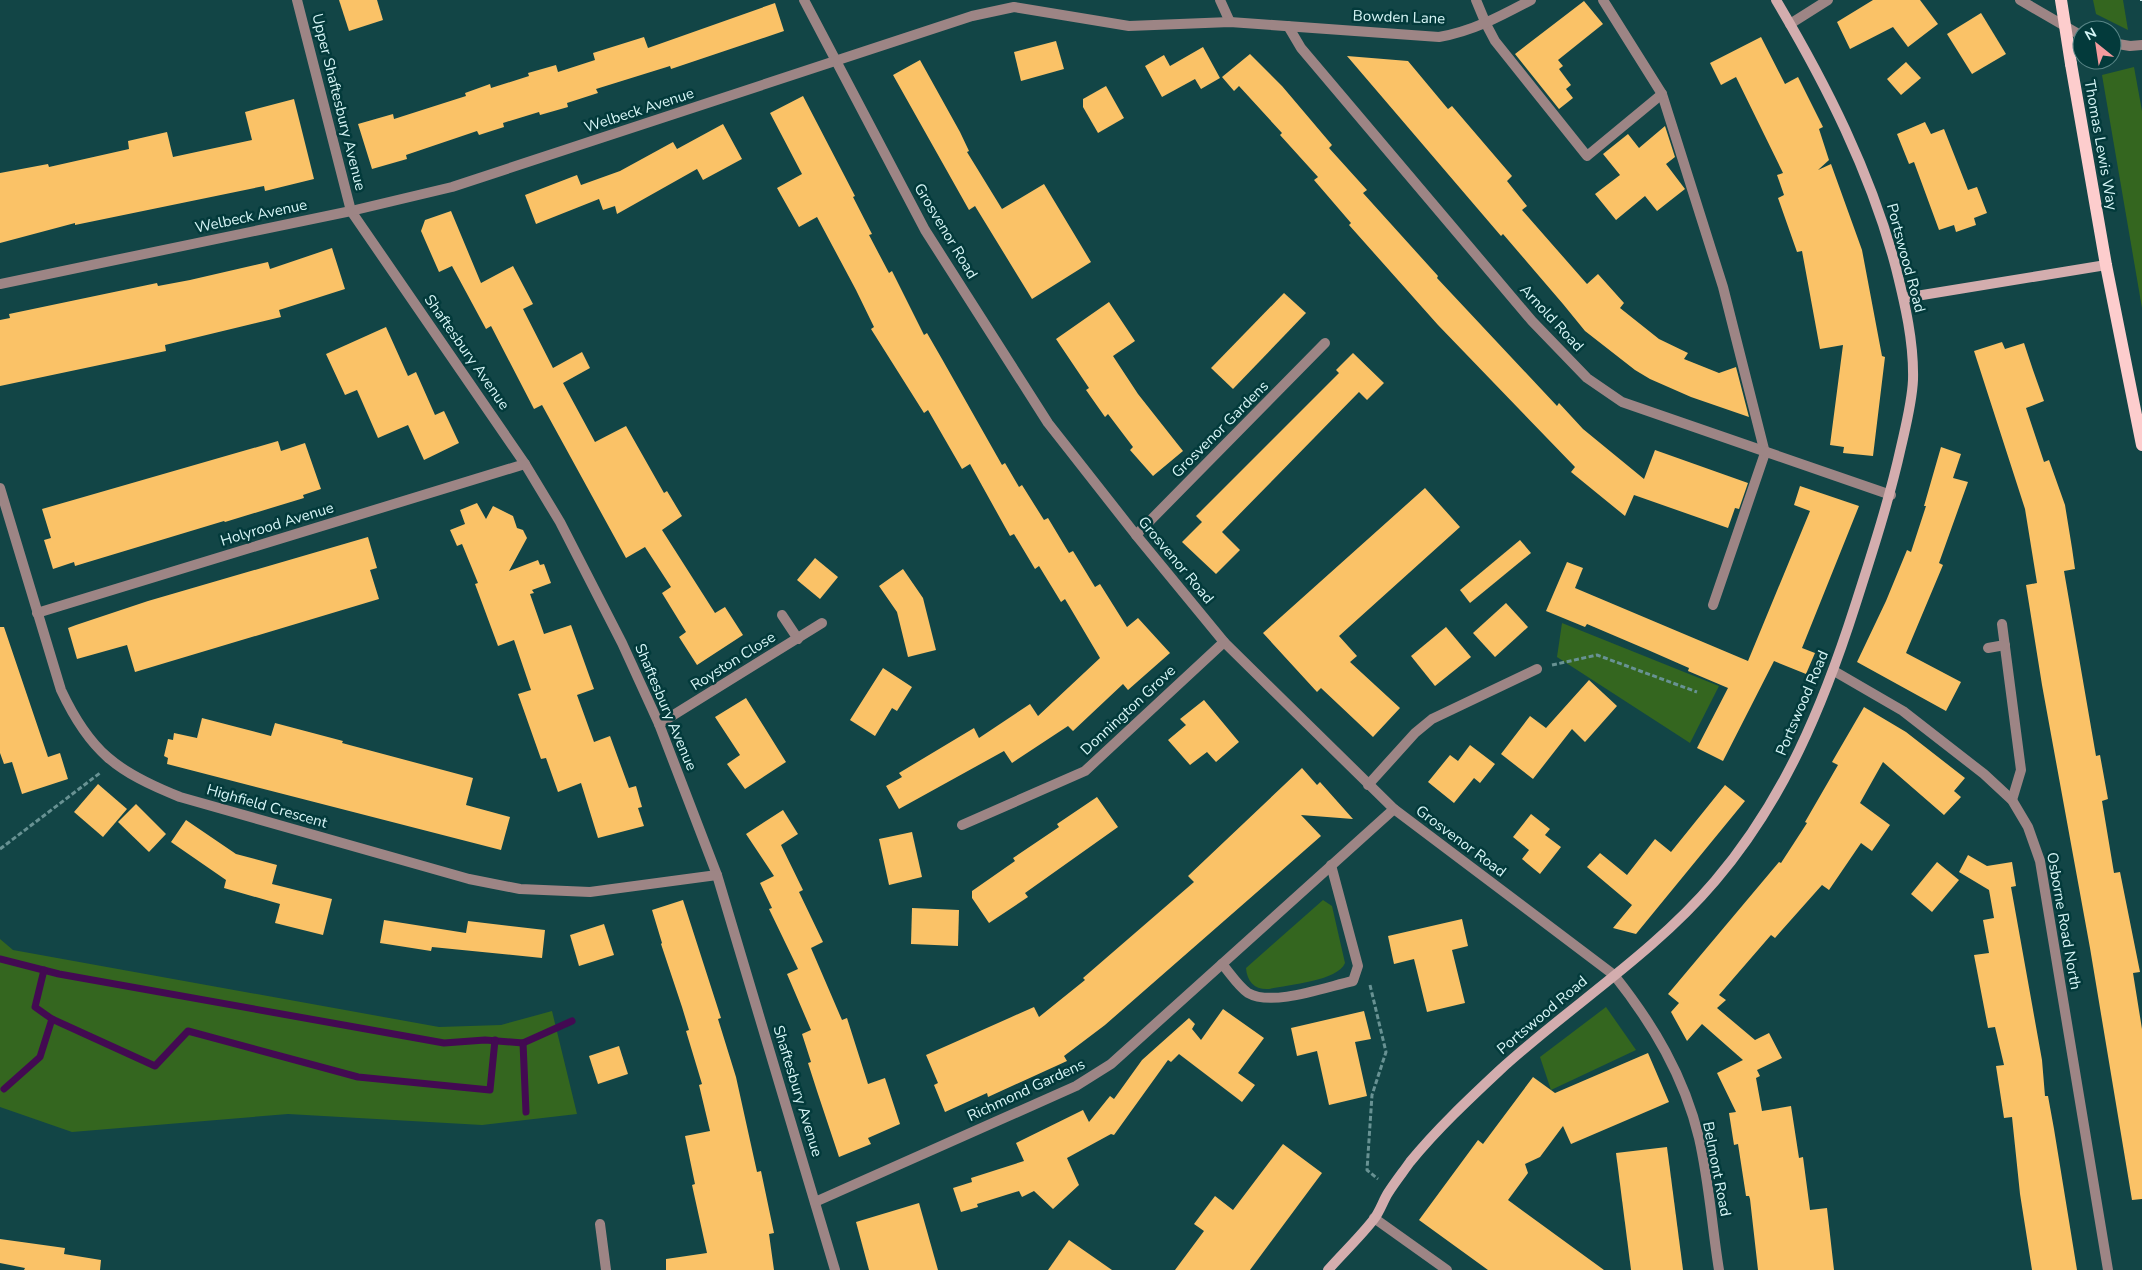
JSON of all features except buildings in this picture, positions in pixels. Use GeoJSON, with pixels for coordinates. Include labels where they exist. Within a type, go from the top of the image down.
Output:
{"type":"FeatureCollection","features":[{"type":"Feature","properties":{"kind":"main road","name":"Thomas Lewis Way"},"geometry":{"type":"LineString","coordinates":[[2061,0],[2106,265],[2142,445]]}},
{"type":"Feature","properties":{"kind":"street","name":"Upper Shaftesbury Avenue"},"geometry":{"type":"LineString","coordinates":[[297,0],[351,211]]}},
{"type":"Feature","properties":{"kind":"street","name":"Grosvenor Road"},"geometry":{"type":"LineString","coordinates":[[804,0],[925,230],[1048,423],[1136,536],[1224,642],[1394,809],[1614,975]]}},
{"type":"Feature","properties":{"kind":"street"},"geometry":{"type":"LineString","coordinates":[[1220,0],[1230,22]]}},
{"type":"Feature","properties":{"kind":"street"},"geometry":{"type":"LineString","coordinates":[[1476,0],[1486,24],[1496,41],[1588,156],[1662,94]]}},
{"type":"Feature","properties":{"kind":"street","name":"Bowden Lane"},"geometry":{"type":"LineString","coordinates":[[1288,26],[1439,37],[1462,33],[1486,24],[1532,0]]}},
{"type":"Feature","properties":{"kind":"street"},"geometry":{"type":"LineString","coordinates":[[1602,0],[1662,94],[1723,287],[1765,453],[1713,605]]}},
{"type":"Feature","properties":{"kind":"street","name":"Portswood Road"},"geometry":{"type":"LineString","coordinates":[[1328,1270],[1374,1218],[1390,1190],[1433,1136],[1465,1104],[1509,1063],[1642,953],[1691,908],[1743,845],[1784,782],[1811,728],[1834,671],[1891,495],[1909,415],[1913,382],[1912,353],[1904,298],[1890,246],[1853,146],[1776,0]]}},
{"type":"Feature","properties":{"kind":"street"},"geometry":{"type":"LineString","coordinates":[[1790,24],[1828,0]]}},
{"type":"Feature","properties":{"kind":"street"},"geometry":{"type":"LineString","coordinates":[[2020,0],[2072,30]]}},
{"type":"Feature","properties":{"kind":"street","name":"Welbeck Avenue"},"geometry":{"type":"LineString","coordinates":[[0,284],[351,211],[452,187],[972,16],[1014,8],[1129,26],[1230,22],[1288,26]]}},
{"type":"Feature","properties":{"kind":"street","name":"Arnold Road"},"geometry":{"type":"LineString","coordinates":[[1288,26],[1301,48],[1519,306],[1587,378],[1622,402],[1891,495]]}},
{"type":"Feature","properties":{"kind":"street"},"geometry":{"type":"LineString","coordinates":[[2122,45],[2142,45]]}},
{"type":"Feature","properties":{"kind":"street","name":"Shaftesbury Avenue"},"geometry":{"type":"LineString","coordinates":[[351,211],[526,464],[560,522],[594,587],[659,724],[717,875],[835,1270]]}},
{"type":"Feature","properties":{"kind":"street"},"geometry":{"type":"LineString","coordinates":[[1904,298],[2106,265]]}},
{"type":"Feature","properties":{"kind":"street","name":"Grosvenor Gardens"},"geometry":{"type":"LineString","coordinates":[[1136,536],[1325,343]]}},
{"type":"Feature","properties":{"kind":"street","name":"Holyrood Avenue"},"geometry":{"type":"LineString","coordinates":[[37,613],[526,464]]}},
{"type":"Feature","properties":{"kind":"street","name":"Highfield Crescent"},"geometry":{"type":"LineString","coordinates":[[0,488],[61,690],[74,718],[93,745],[112,763],[148,785],[180,797],[469,879],[520,889],[590,892],[717,875]]}},
{"type":"Feature","properties":{"kind":"street","name":"Royston Close"},"geometry":{"type":"LineString","coordinates":[[782,615],[798,639]]}},
{"type":"Feature","properties":{"kind":"street","name":"Royston Close"},"geometry":{"type":"LineString","coordinates":[[659,724],[822,624]]}},
{"type":"Feature","properties":{"kind":"street"},"geometry":{"type":"LineString","coordinates":[[2002,624],[2021,770],[2012,800]]}},
{"type":"Feature","properties":{"kind":"street","name":"Donnington Grove"},"geometry":{"type":"LineString","coordinates":[[962,825],[1085,771],[1224,642]]}},
{"type":"Feature","properties":{"kind":"street"},"geometry":{"type":"LineString","coordinates":[[1988,648],[2005,645]]}},
{"type":"Feature","properties":{"kind":"street"},"geometry":{"type":"LineString","coordinates":[[1368,785],[1415,733],[1432,719],[1537,669]]}},
{"type":"Feature","properties":{"kind":"street","name":"Osborne Road North"},"geometry":{"type":"LineString","coordinates":[[1834,671],[1903,710],[1984,774],[2012,800],[2028,827],[2040,861],[2108,1270]]}},
{"type":"Feature","properties":{"kind":"street","name":"Richmond Gardens"},"geometry":{"type":"LineString","coordinates":[[815,1202],[1076,1086],[1112,1064],[1394,809]]}},
{"type":"Feature","properties":{"kind":"street"},"geometry":{"type":"LineString","coordinates":[[1222,964],[1246,992],[1258,998],[1272,999],[1353,981],[1358,966],[1331,865]]}},
{"type":"Feature","properties":{"kind":"street","name":"Belmont Road"},"geometry":{"type":"LineString","coordinates":[[1614,975],[1642,1009],[1668,1052],[1683,1091],[1699,1139],[1719,1270]]}},
{"type":"Feature","properties":{"kind":"street"},"geometry":{"type":"LineString","coordinates":[[1374,1218],[1447,1270]]}},
{"type":"Feature","properties":{"kind":"street"},"geometry":{"type":"LineString","coordinates":[[600,1224],[606,1270]]}},
{"type":"Feature","properties":{"kind":"path"},"geometry":{"type":"LineString","coordinates":[[1537,669],[1597,655],[1697,692]]}},
{"type":"Feature","properties":{"kind":"path"},"geometry":{"type":"LineString","coordinates":[[0,849],[112,763]]}},
{"type":"Feature","properties":{"kind":"path"},"geometry":{"type":"LineString","coordinates":[[1358,966],[1369,978],[1386,1052],[1372,1095],[1367,1170],[1390,1190]]}},
{"type":"Feature","properties":{"kind":"green space"},"geometry":{"type":"Polygon","coordinates":[[[2093,0],[2123,0],[2128,30],[2122,27],[2122,20],[2108,20],[2096,14],[2093,0]]]}},
{"type":"Feature","properties":{"kind":"green space"},"geometry":{"type":"Polygon","coordinates":[[[2134,67],[2142,111],[2142,308],[2102,75],[2134,67]]]}},
{"type":"Feature","properties":{"kind":"green space"},"geometry":{"type":"Polygon","coordinates":[[[1562,623],[1719,686],[1690,743],[1557,657],[1562,623]]]}},
{"type":"Feature","properties":{"kind":"green space"},"geometry":{"type":"Polygon","coordinates":[[[1323,900],[1332,906],[1345,963],[1340,969],[1323,978],[1299,984],[1264,989],[1253,984],[1248,977],[1246,968],[1323,900]]]}},
{"type":"Feature","properties":{"kind":"green space"},"geometry":{"type":"Polygon","coordinates":[[[0,939],[13,950],[439,1027],[501,1025],[552,1011],[577,1114],[482,1125],[288,1114],[72,1132],[0,1107],[0,939]]]}},
{"type":"Feature","properties":{"kind":"green space"},"geometry":{"type":"Polygon","coordinates":[[[1606,1007],[1636,1050],[1551,1090],[1540,1057],[1606,1007]]]}},
{"type":"Feature","properties":{"kind":"waterway"},"geometry":{"type":"LineString","coordinates":[[0,959],[59,974],[444,1043],[485,1040],[523,1043],[572,1021]]}},
{"type":"Feature","properties":{"kind":"waterway"},"geometry":{"type":"LineString","coordinates":[[44,970],[35,1007],[52,1019],[155,1066],[188,1031],[358,1077],[490,1090],[495,1040]]}},
{"type":"Feature","properties":{"kind":"waterway"},"geometry":{"type":"LineString","coordinates":[[4,1089],[40,1057],[52,1019]]}},
{"type":"Feature","properties":{"kind":"waterway"},"geometry":{"type":"LineString","coordinates":[[523,1043],[526,1112]]}}]}
